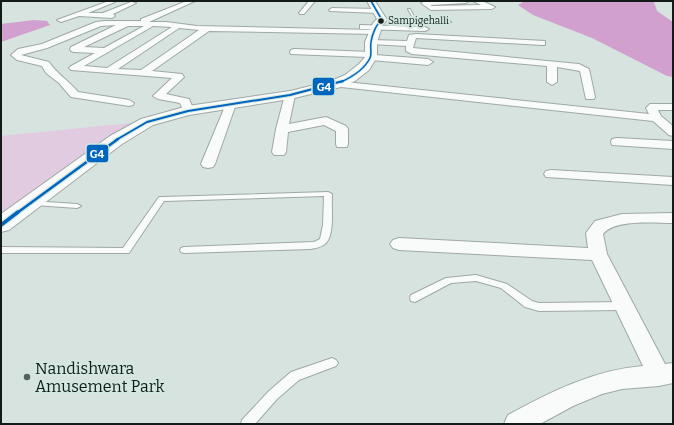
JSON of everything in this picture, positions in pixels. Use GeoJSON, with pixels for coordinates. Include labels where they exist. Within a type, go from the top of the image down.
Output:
{"type":"FeatureCollection","features":[{"type":"Feature","properties":{"kind":"street"},"geometry":{"type":"LineString","coordinates":[[139,24],[192,1]]}},
{"type":"Feature","properties":{"kind":"street"},"geometry":{"type":"LineString","coordinates":[[302,13],[312,1]]}},
{"type":"Feature","properties":{"kind":"street"},"geometry":{"type":"LineString","coordinates":[[466,1],[424,3],[431,8],[492,7],[476,1]]}},
{"type":"Feature","properties":{"kind":"street"},"geometry":{"type":"LineString","coordinates":[[62,20],[112,2]]}},
{"type":"Feature","properties":{"kind":"street"},"geometry":{"type":"LineString","coordinates":[[103,16],[133,4]]}},
{"type":"Feature","properties":{"kind":"street"},"geometry":{"type":"LineString","coordinates":[[332,10],[374,32],[412,46],[469,60],[486,58],[576,66],[584,70],[590,97]]}},
{"type":"Feature","properties":{"kind":"street"},"geometry":{"type":"LineString","coordinates":[[78,14],[127,19],[139,24],[173,24],[197,28],[374,32],[452,30]]}},
{"type":"Feature","properties":{"kind":"street"},"geometry":{"type":"LineString","coordinates":[[105,51],[70,49],[127,19]]}},
{"type":"Feature","properties":{"kind":"street"},"geometry":{"type":"LineString","coordinates":[[127,19],[98,24],[44,46],[21,51],[15,55],[20,58],[46,64],[49,71],[63,81],[75,95],[129,103]]}},
{"type":"Feature","properties":{"kind":"street"},"geometry":{"type":"LineString","coordinates":[[294,52],[416,21],[447,22]]}},
{"type":"Feature","properties":{"kind":"street"},"geometry":{"type":"LineString","coordinates":[[356,23],[435,63]]}},
{"type":"Feature","properties":{"kind":"street"},"geometry":{"type":"LineString","coordinates":[[149,26],[74,68],[178,76],[179,77],[158,96],[183,100],[185,101],[188,111]]}},
{"type":"Feature","properties":{"kind":"street"},"geometry":{"type":"LineString","coordinates":[[344,26],[374,32]]}},
{"type":"Feature","properties":{"kind":"street"},"geometry":{"type":"LineString","coordinates":[[108,71],[175,28]]}},
{"type":"Feature","properties":{"kind":"street"},"geometry":{"type":"LineString","coordinates":[[143,73],[206,29]]}},
{"type":"Feature","properties":{"kind":"street"},"geometry":{"type":"LineString","coordinates":[[1,226],[116,140],[147,122],[188,111],[290,95],[336,84],[358,73],[374,32]]}},
{"type":"Feature","properties":{"kind":"street"},"geometry":{"type":"LineString","coordinates":[[412,46],[412,37],[416,36],[542,43]]}},
{"type":"Feature","properties":{"kind":"street"},"geometry":{"type":"LineString","coordinates":[[412,46],[490,49]]}},
{"type":"Feature","properties":{"kind":"street"},"geometry":{"type":"LineString","coordinates":[[500,50],[538,55],[540,56],[541,62]]}},
{"type":"Feature","properties":{"kind":"street"},"geometry":{"type":"LineString","coordinates":[[486,58],[486,68]]}},
{"type":"Feature","properties":{"kind":"street"},"geometry":{"type":"LineString","coordinates":[[516,61],[518,73]]}},
{"type":"Feature","properties":{"kind":"street"},"geometry":{"type":"LineString","coordinates":[[552,63],[552,82]]}},
{"type":"Feature","properties":{"kind":"street"},"geometry":{"type":"LineString","coordinates":[[336,84],[656,118]]}},
{"type":"Feature","properties":{"kind":"street"},"geometry":{"type":"LineString","coordinates":[[279,152],[282,129],[290,95]]}},
{"type":"Feature","properties":{"kind":"street"},"geometry":{"type":"LineString","coordinates":[[208,164],[231,104]]}},
{"type":"Feature","properties":{"kind":"street"},"geometry":{"type":"LineString","coordinates":[[673,107],[654,106],[652,108],[656,118],[673,132]]}},
{"type":"Feature","properties":{"kind":"street"},"geometry":{"type":"LineString","coordinates":[[282,129],[326,121],[342,129],[342,144]]}},
{"type":"Feature","properties":{"kind":"street"},"geometry":{"type":"LineString","coordinates":[[617,142],[673,144]]}},
{"type":"Feature","properties":{"kind":"street"},"geometry":{"type":"LineString","coordinates":[[551,174],[673,181]]}},
{"type":"Feature","properties":{"kind":"street"},"geometry":{"type":"LineString","coordinates":[[516,424],[583,390],[616,380],[666,375],[624,306],[598,254],[594,233],[601,225],[622,218],[673,218]]}},
{"type":"Feature","properties":{"kind":"street"},"geometry":{"type":"LineString","coordinates":[[399,244],[598,254]]}},
{"type":"Feature","properties":{"kind":"lane"},"geometry":{"type":"LineString","coordinates":[[409,10],[416,21]]}},
{"type":"Feature","properties":{"kind":"lane"},"geometry":{"type":"LineString","coordinates":[[1,250],[126,251],[162,200],[328,194],[326,234],[323,241],[318,244],[311,246],[184,250]]}},
{"type":"Feature","properties":{"kind":"lane"},"geometry":{"type":"LineString","coordinates":[[32,203],[77,206]]}},
{"type":"Feature","properties":{"kind":"lane"},"geometry":{"type":"LineString","coordinates":[[415,298],[449,280],[476,278],[504,286],[529,304],[539,307],[624,306]]}},
{"type":"Feature","properties":{"kind":"lane"},"geometry":{"type":"LineString","coordinates":[[247,424],[273,395],[295,376],[332,362]]}},
{"type":"Feature","properties":{"kind":"shaded area"},"geometry":{"type":"Polygon","coordinates":[[[525,1],[661,1],[654,2],[657,11],[673,22],[673,77],[667,76],[592,38],[533,15],[518,5],[525,1]]]}},
{"type":"Feature","properties":{"kind":"shaded area"},"geometry":{"type":"Polygon","coordinates":[[[34,20],[47,21],[50,25],[1,42],[1,24],[34,20]]]}},
{"type":"Feature","properties":{"kind":"shaded area"},"geometry":{"type":"Polygon","coordinates":[[[131,123],[39,194],[1,220],[1,136],[131,123]]]}},
{"type":"Feature","properties":{"kind":"transit line","name":"G4"},"geometry":{"type":"LineString","coordinates":[[1,225],[116,140],[147,122],[188,111],[290,95],[336,84],[350,78],[364,67],[371,57],[371,42],[378,23],[382,20],[371,1]]}},
{"type":"Feature","properties":{"kind":"place","name":"Sampigehalli"},"geometry":{"type":"Point","coordinates":[381,21]}},
{"type":"Feature","properties":{"kind":"place","name":"Nandishwara Amusement Park"},"geometry":{"type":"Point","coordinates":[27,377]}}]}
